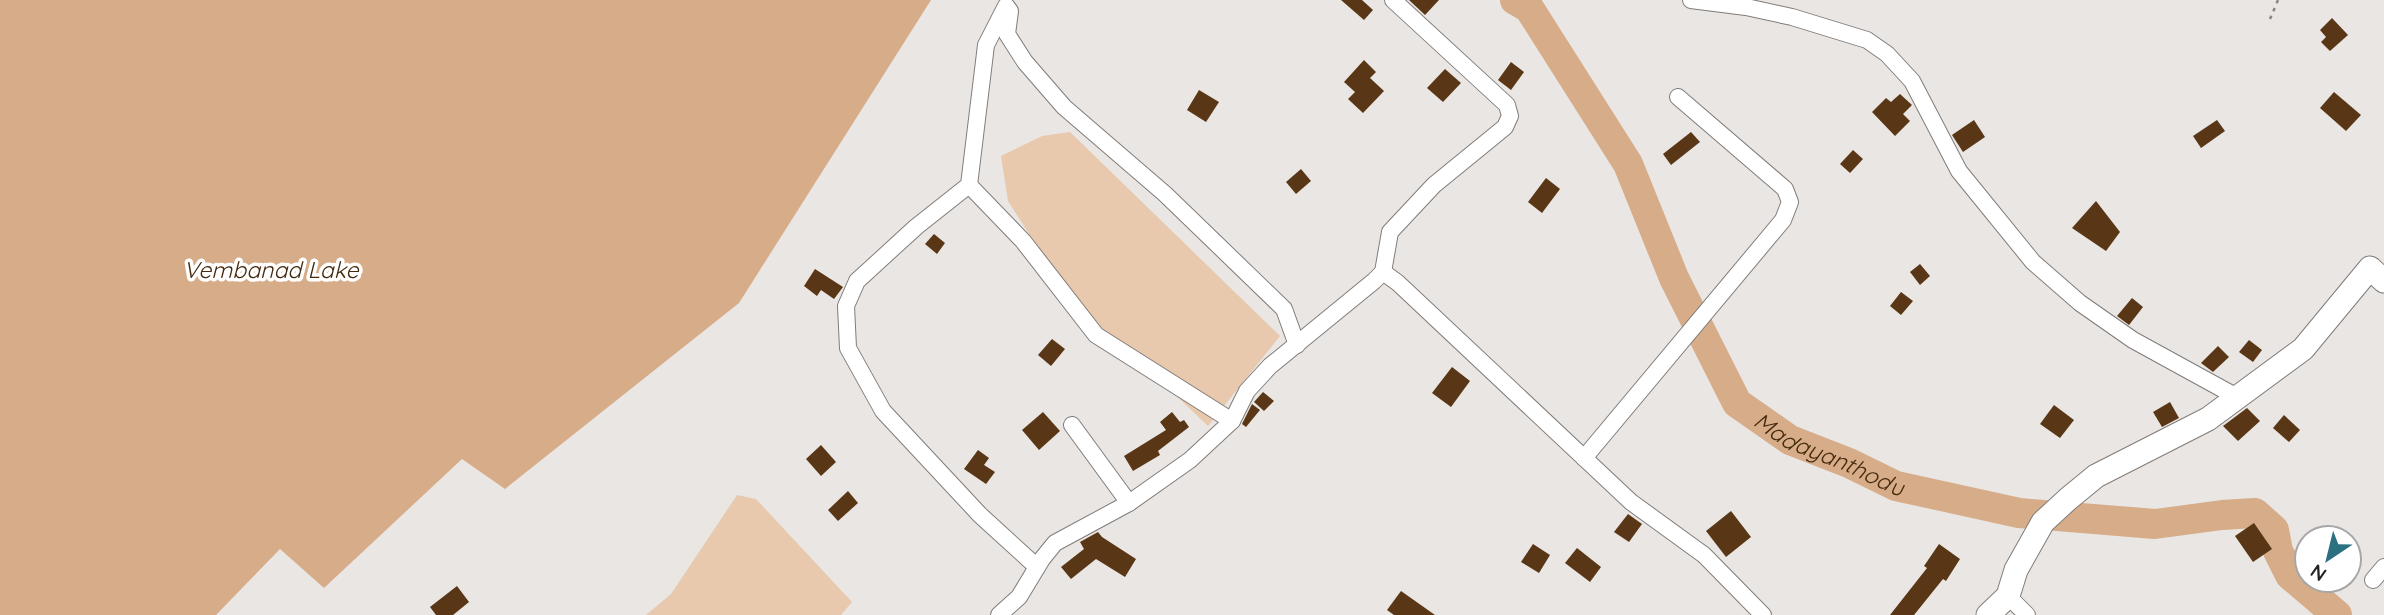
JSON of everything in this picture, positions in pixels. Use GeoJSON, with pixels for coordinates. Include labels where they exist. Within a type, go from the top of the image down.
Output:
{"type":"FeatureCollection","features":[{"type":"Feature","properties":{"kind":"main road"},"geometry":{"type":"LineString","coordinates":[[1988,615],[2008,596],[2016,570],[2043,522],[2096,475],[2208,419],[2303,349],[2370,268],[2384,281]]}},
{"type":"Feature","properties":{"kind":"street"},"geometry":{"type":"LineString","coordinates":[[999,615],[1019,597],[1055,543],[1129,503],[1190,460],[1232,421],[1247,391],[1270,366],[1383,272],[1390,232],[1434,185],[1505,127],[1510,116],[1507,104],[1393,0]]}},
{"type":"Feature","properties":{"kind":"street"},"geometry":{"type":"LineString","coordinates":[[1691,0],[1746,7],[1792,17],[1867,40],[1887,54],[1912,81],[1959,171],[2033,262],[2080,303],[2133,340],[2237,397]]}},
{"type":"Feature","properties":{"kind":"street"},"geometry":{"type":"LineString","coordinates":[[1037,567],[980,515],[883,411],[848,348],[846,306],[857,281],[916,227],[969,185],[986,45],[1004,3],[1010,11],[1007,34],[1025,62],[1064,107],[1165,194],[1284,309],[1297,345]]}},
{"type":"Feature","properties":{"kind":"street"},"geometry":{"type":"LineString","coordinates":[[1584,458],[1783,220],[1790,202],[1785,189],[1678,97]]}},
{"type":"Feature","properties":{"kind":"street"},"geometry":{"type":"LineString","coordinates":[[969,185],[1023,241],[1096,335],[1232,421]]}},
{"type":"Feature","properties":{"kind":"street"},"geometry":{"type":"LineString","coordinates":[[1383,272],[1398,283],[1631,502],[1704,555],[1763,615]]}},
{"type":"Feature","properties":{"kind":"street"},"geometry":{"type":"LineString","coordinates":[[1072,425],[1129,503]]}},
{"type":"Feature","properties":{"kind":"street"},"geometry":{"type":"LineString","coordinates":[[2373,580],[2384,567]]}},
{"type":"Feature","properties":{"kind":"street"},"geometry":{"type":"LineString","coordinates":[[2008,596],[2027,615]]}},
{"type":"Feature","properties":{"kind":"path"},"geometry":{"type":"LineString","coordinates":[[2270,19],[2278,0]]}},
{"type":"Feature","properties":{"kind":"shaded area"},"geometry":{"type":"Polygon","coordinates":[[[1070,132],[1280,336],[1208,426],[1145,366],[1081,316],[1008,201],[1001,156],[1042,136],[1070,132]]]}},
{"type":"Feature","properties":{"kind":"shaded area"},"geometry":{"type":"Polygon","coordinates":[[[737,495],[756,499],[852,602],[841,615],[646,615],[671,594],[737,495]]]}},
{"type":"Feature","properties":{"kind":"water","name":"Vembanad Lake"},"geometry":{"type":"Polygon","coordinates":[[[0,0],[931,0],[739,303],[505,489],[462,459],[324,588],[280,549],[216,615],[0,615],[0,0]]]}},
{"type":"Feature","properties":{"kind":"building"},"geometry":{"type":"Polygon","coordinates":[[[1341,0],[1362,0],[1373,10],[1364,20],[1341,0]]]}},
{"type":"Feature","properties":{"kind":"building"},"geometry":{"type":"Polygon","coordinates":[[[1409,0],[1439,0],[1425,15],[1409,0]]]}},
{"type":"Feature","properties":{"kind":"building"},"geometry":{"type":"Polygon","coordinates":[[[2332,18],[2348,35],[2330,51],[2321,42],[2326,37],[2320,30],[2332,18]]]}},
{"type":"Feature","properties":{"kind":"building"},"geometry":{"type":"Polygon","coordinates":[[[1364,60],[1376,72],[1370,78],[1384,91],[1363,113],[1348,99],[1355,92],[1344,82],[1364,60]]]}},
{"type":"Feature","properties":{"kind":"building"},"geometry":{"type":"Polygon","coordinates":[[[1511,62],[1524,72],[1511,90],[1498,80],[1511,62]]]}},
{"type":"Feature","properties":{"kind":"building"},"geometry":{"type":"Polygon","coordinates":[[[1445,69],[1461,83],[1443,102],[1427,88],[1445,69]]]}},
{"type":"Feature","properties":{"kind":"building"},"geometry":{"type":"Polygon","coordinates":[[[1199,90],[1219,102],[1206,122],[1187,110],[1199,90]]]}},
{"type":"Feature","properties":{"kind":"building"},"geometry":{"type":"Polygon","coordinates":[[[2334,92],[2361,115],[2346,131],[2320,108],[2334,92]]]}},
{"type":"Feature","properties":{"kind":"building"},"geometry":{"type":"Polygon","coordinates":[[[1900,94],[1912,105],[1903,114],[1910,121],[1895,136],[1872,112],[1886,98],[1891,102],[1900,94]]]}},
{"type":"Feature","properties":{"kind":"building"},"geometry":{"type":"Polygon","coordinates":[[[1974,120],[1985,137],[1963,152],[1952,135],[1974,120]]]}},
{"type":"Feature","properties":{"kind":"building"},"geometry":{"type":"Polygon","coordinates":[[[2217,120],[2225,131],[2201,148],[2193,136],[2217,120]]]}},
{"type":"Feature","properties":{"kind":"building"},"geometry":{"type":"Polygon","coordinates":[[[1691,132],[1700,142],[1671,165],[1663,154],[1691,132]]]}},
{"type":"Feature","properties":{"kind":"building"},"geometry":{"type":"Polygon","coordinates":[[[1853,150],[1863,159],[1850,173],[1840,164],[1853,150]]]}},
{"type":"Feature","properties":{"kind":"building"},"geometry":{"type":"Polygon","coordinates":[[[1301,169],[1311,181],[1296,194],[1286,182],[1301,169]]]}},
{"type":"Feature","properties":{"kind":"building"},"geometry":{"type":"Polygon","coordinates":[[[1546,178],[1560,189],[1542,213],[1528,202],[1546,178]]]}},
{"type":"Feature","properties":{"kind":"building"},"geometry":{"type":"Polygon","coordinates":[[[2096,201],[2120,232],[2106,251],[2072,228],[2096,201]]]}},
{"type":"Feature","properties":{"kind":"building"},"geometry":{"type":"Polygon","coordinates":[[[934,234],[945,243],[937,254],[925,244],[934,234]]]}},
{"type":"Feature","properties":{"kind":"building"},"geometry":{"type":"Polygon","coordinates":[[[1920,264],[1930,276],[1920,285],[1910,272],[1920,264]]]}},
{"type":"Feature","properties":{"kind":"building"},"geometry":{"type":"Polygon","coordinates":[[[815,269],[843,287],[834,299],[821,290],[817,296],[804,286],[815,269]]]}},
{"type":"Feature","properties":{"kind":"building"},"geometry":{"type":"Polygon","coordinates":[[[1901,292],[1913,301],[1901,315],[1890,306],[1901,292]]]}},
{"type":"Feature","properties":{"kind":"building"},"geometry":{"type":"Polygon","coordinates":[[[2132,298],[2143,307],[2129,325],[2117,316],[2132,298]]]}},
{"type":"Feature","properties":{"kind":"building"},"geometry":{"type":"Polygon","coordinates":[[[1052,339],[1065,349],[1051,366],[1038,355],[1052,339]]]}},
{"type":"Feature","properties":{"kind":"building"},"geometry":{"type":"Polygon","coordinates":[[[2249,340],[2262,350],[2253,362],[2239,352],[2249,340]]]}},
{"type":"Feature","properties":{"kind":"building"},"geometry":{"type":"Polygon","coordinates":[[[2218,346],[2229,357],[2213,372],[2201,363],[2218,346]]]}},
{"type":"Feature","properties":{"kind":"building"},"geometry":{"type":"Polygon","coordinates":[[[1452,367],[1470,381],[1451,407],[1432,393],[1452,367]]]}},
{"type":"Feature","properties":{"kind":"building"},"geometry":{"type":"Polygon","coordinates":[[[1263,392],[1274,401],[1264,411],[1254,402],[1263,392]]]}},
{"type":"Feature","properties":{"kind":"building"},"geometry":{"type":"Polygon","coordinates":[[[2170,402],[2179,418],[2162,427],[2153,412],[2170,402]]]}},
{"type":"Feature","properties":{"kind":"building"},"geometry":{"type":"Polygon","coordinates":[[[1252,404],[1260,410],[1246,427],[1242,424],[1252,404]]]}},
{"type":"Feature","properties":{"kind":"building"},"geometry":{"type":"Polygon","coordinates":[[[2054,405],[2074,420],[2060,438],[2040,424],[2054,405]]]}},
{"type":"Feature","properties":{"kind":"building"},"geometry":{"type":"Polygon","coordinates":[[[2247,408],[2260,421],[2238,441],[2223,426],[2247,408]]]}},
{"type":"Feature","properties":{"kind":"building"},"geometry":{"type":"Polygon","coordinates":[[[1043,412],[1060,431],[1039,450],[1022,430],[1043,412]]]}},
{"type":"Feature","properties":{"kind":"building"},"geometry":{"type":"Polygon","coordinates":[[[1172,412],[1180,422],[1184,420],[1189,427],[1158,451],[1160,455],[1133,471],[1124,456],[1166,430],[1160,422],[1172,412]]]}},
{"type":"Feature","properties":{"kind":"building"},"geometry":{"type":"Polygon","coordinates":[[[2284,415],[2300,430],[2289,442],[2273,428],[2284,415]]]}},
{"type":"Feature","properties":{"kind":"building"},"geometry":{"type":"Polygon","coordinates":[[[821,445],[836,462],[821,476],[806,459],[821,445]]]}},
{"type":"Feature","properties":{"kind":"building"},"geometry":{"type":"Polygon","coordinates":[[[978,450],[989,458],[984,465],[995,472],[986,484],[964,469],[978,450]]]}},
{"type":"Feature","properties":{"kind":"building"},"geometry":{"type":"Polygon","coordinates":[[[848,491],[858,503],[838,521],[828,510],[848,491]]]}},
{"type":"Feature","properties":{"kind":"building"},"geometry":{"type":"Polygon","coordinates":[[[1731,511],[1751,537],[1726,557],[1706,531],[1731,511]]]}},
{"type":"Feature","properties":{"kind":"building"},"geometry":{"type":"Polygon","coordinates":[[[1628,514],[1642,524],[1629,542],[1614,532],[1628,514]]]}},
{"type":"Feature","properties":{"kind":"building"},"geometry":{"type":"Polygon","coordinates":[[[2254,523],[2272,549],[2253,562],[2235,536],[2254,523]]]}},
{"type":"Feature","properties":{"kind":"building"},"geometry":{"type":"Polygon","coordinates":[[[1098,532],[1136,559],[1125,577],[1096,559],[1071,579],[1061,567],[1084,549],[1080,542],[1098,532]]]}},
{"type":"Feature","properties":{"kind":"building"},"geometry":{"type":"Polygon","coordinates":[[[1533,544],[1550,555],[1539,573],[1521,562],[1533,544]]]}},
{"type":"Feature","properties":{"kind":"building"},"geometry":{"type":"Polygon","coordinates":[[[1939,544],[1960,559],[1946,581],[1943,579],[1914,615],[1890,615],[1927,568],[1924,566],[1939,544]]]}},
{"type":"Feature","properties":{"kind":"building"},"geometry":{"type":"Polygon","coordinates":[[[1577,548],[1601,567],[1590,582],[1565,563],[1577,548]]]}},
{"type":"Feature","properties":{"kind":"building"},"geometry":{"type":"Polygon","coordinates":[[[457,586],[469,602],[453,615],[436,615],[430,607],[457,586]]]}},
{"type":"Feature","properties":{"kind":"building"},"geometry":{"type":"Polygon","coordinates":[[[1401,591],[1435,615],[1394,615],[1387,610],[1401,591]]]}},
{"type":"Feature","properties":{"kind":"waterway","name":"Madayanthodu"},"geometry":{"type":"LineString","coordinates":[[1515,0],[1529,8],[1628,164],[1674,278],[1737,403],[1790,440],[1849,463],[1896,486],[2019,513],[2155,524],[2255,513],[2274,530],[2278,551],[2290,575],[2337,615]]}}]}
